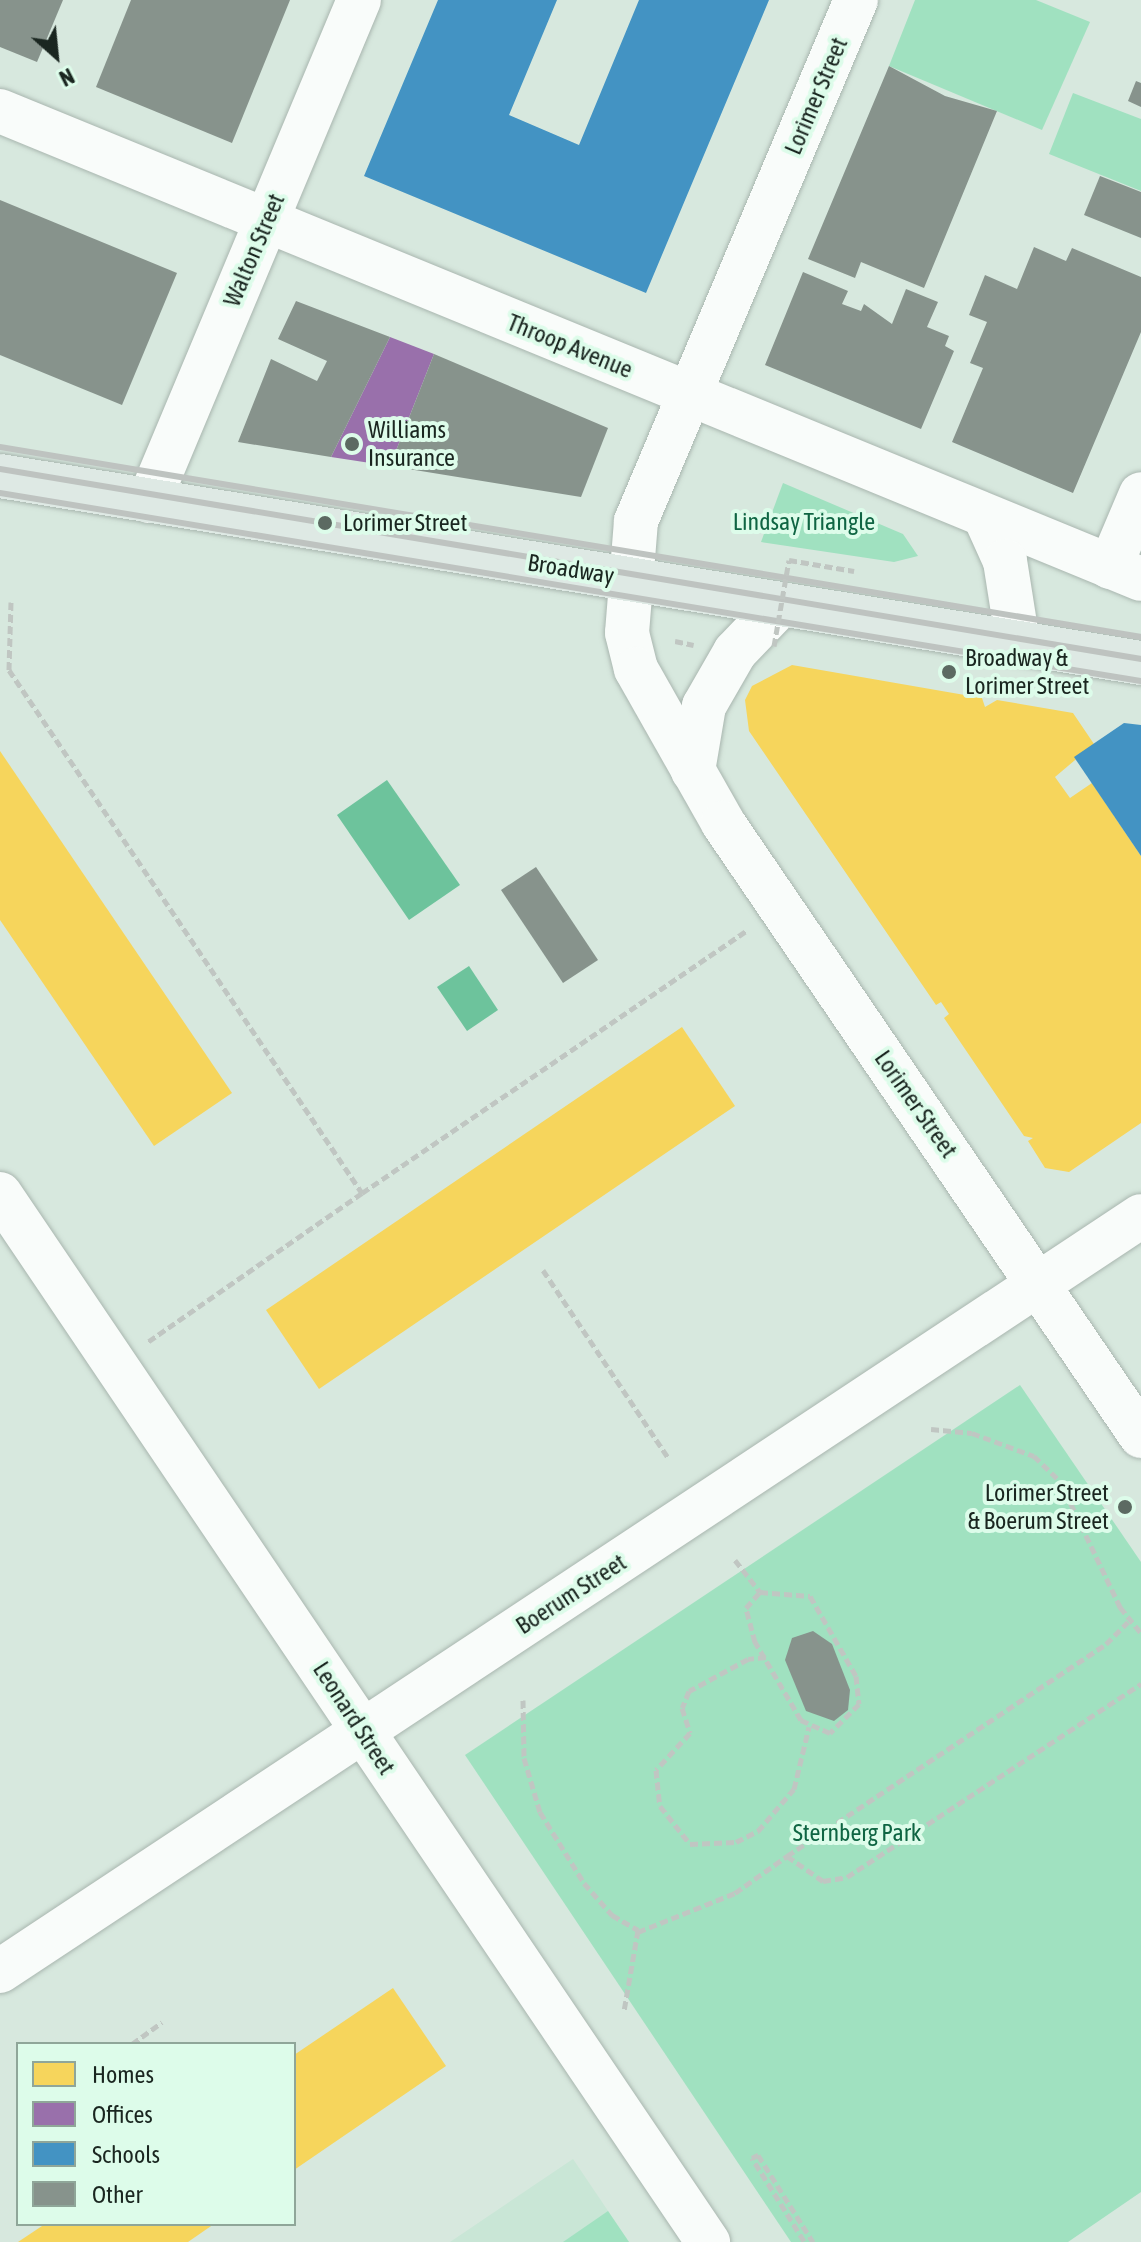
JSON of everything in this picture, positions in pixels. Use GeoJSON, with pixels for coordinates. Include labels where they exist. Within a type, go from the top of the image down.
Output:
{"type":"FeatureCollection","features":[{"type":"Feature","properties":{"kind":"main road","name":"Broadway"},"geometry":{"type":"LineString","coordinates":[[0,476],[632,579],[777,625],[1018,643],[1141,663]]}},
{"type":"Feature","properties":{"kind":"street","name":"Walton Street"},"geometry":{"type":"LineString","coordinates":[[149,501],[359,0]]}},
{"type":"Feature","properties":{"kind":"street","name":"Lorimer Street"},"geometry":{"type":"LineString","coordinates":[[856,0],[692,396],[636,521],[627,633],[636,669],[693,771],[781,907],[1141,1436]]}},
{"type":"Feature","properties":{"kind":"street","name":"Throop Avenue"},"geometry":{"type":"LineString","coordinates":[[0,111],[986,519],[1126,573]]}},
{"type":"Feature","properties":{"kind":"street"},"geometry":{"type":"LineString","coordinates":[[1126,573],[1141,494]]}},
{"type":"Feature","properties":{"kind":"street"},"geometry":{"type":"LineString","coordinates":[[986,519],[1005,561],[1018,643]]}},
{"type":"Feature","properties":{"kind":"street"},"geometry":{"type":"LineString","coordinates":[[693,771],[704,706],[735,652],[777,625]]}},
{"type":"Feature","properties":{"kind":"street","name":"Leonard Street"},"geometry":{"type":"LineString","coordinates":[[0,1194],[708,2242]]}},
{"type":"Feature","properties":{"kind":"street","name":"Boerum Street"},"geometry":{"type":"LineString","coordinates":[[0,1971],[1141,1216]]}},
{"type":"Feature","properties":{"kind":"path"},"geometry":{"type":"LineString","coordinates":[[777,625],[789,560],[854,571]]}},
{"type":"Feature","properties":{"kind":"path"},"geometry":{"type":"LineString","coordinates":[[11,602],[9,670],[362,1193]]}},
{"type":"Feature","properties":{"kind":"path"},"geometry":{"type":"LineString","coordinates":[[675,629],[682,643]]}},
{"type":"Feature","properties":{"kind":"path"},"geometry":{"type":"LineString","coordinates":[[116,1364],[781,907]]}},
{"type":"Feature","properties":{"kind":"path"},"geometry":{"type":"LineString","coordinates":[[543,1270],[669,1459]]}},
{"type":"Feature","properties":{"kind":"path"},"geometry":{"type":"LineString","coordinates":[[931,1429],[972,1433],[1034,1456],[1060,1481],[1128,1622],[1141,1633]]}},
{"type":"Feature","properties":{"kind":"path"},"geometry":{"type":"LineString","coordinates":[[735,1560],[760,1592],[810,1596],[856,1676],[859,1704],[851,1719],[830,1733],[809,1727],[747,1620],[746,1608],[760,1592]]}},
{"type":"Feature","properties":{"kind":"path"},"geometry":{"type":"LineString","coordinates":[[638,1932],[735,1893],[1106,1644],[1128,1622]]}},
{"type":"Feature","properties":{"kind":"path"},"geometry":{"type":"LineString","coordinates":[[766,1657],[738,1663],[689,1691],[682,1708],[690,1733],[656,1770],[660,1806],[690,1844],[736,1842],[758,1831],[794,1789],[809,1727]]}},
{"type":"Feature","properties":{"kind":"path"},"geometry":{"type":"LineString","coordinates":[[787,1856],[823,1881],[847,1877],[1141,1684]]}},
{"type":"Feature","properties":{"kind":"path"},"geometry":{"type":"LineString","coordinates":[[523,1700],[524,1758],[540,1812],[584,1883],[638,1932]]}},
{"type":"Feature","properties":{"kind":"path"},"geometry":{"type":"LineString","coordinates":[[624,2011],[638,1932]]}},
{"type":"Feature","properties":{"kind":"path"},"geometry":{"type":"LineString","coordinates":[[135,2042],[162,2022]]}},
{"type":"Feature","properties":{"kind":"path"},"geometry":{"type":"LineString","coordinates":[[804,2241],[752,2158],[758,2155],[813,2242]]}},
{"type":"Feature","properties":{"kind":"shaded area"},"geometry":{"type":"Polygon","coordinates":[[[387,780],[460,885],[409,920],[337,815],[387,780]]]}},
{"type":"Feature","properties":{"kind":"shaded area"},"geometry":{"type":"Polygon","coordinates":[[[469,966],[498,1010],[467,1031],[437,987],[469,966]]]}},
{"type":"Feature","properties":{"kind":"shaded area"},"geometry":{"type":"Polygon","coordinates":[[[573,2159],[629,2242],[450,2242],[573,2159]]]}},
{"type":"Feature","properties":{"kind":"green space"},"geometry":{"type":"Polygon","coordinates":[[[915,0],[1036,0],[1090,22],[1042,130],[889,66],[915,0]]]}},
{"type":"Feature","properties":{"kind":"green space"},"geometry":{"type":"Polygon","coordinates":[[[1073,93],[1141,119],[1141,191],[1049,154],[1073,93]]]}},
{"type":"Feature","properties":{"kind":"green space","name":"Lindsay Triangle"},"geometry":{"type":"Polygon","coordinates":[[[783,483],[903,534],[918,556],[894,562],[761,542],[783,483]]]}},
{"type":"Feature","properties":{"kind":"green space","name":"Sternberg Park"},"geometry":{"type":"Polygon","coordinates":[[[1020,1385],[1141,1562],[1141,2192],[1068,2242],[791,2242],[465,1755],[1020,1385]]]}},
{"type":"Feature","properties":{"kind":"green space"},"geometry":{"type":"Polygon","coordinates":[[[608,2211],[629,2242],[563,2242],[608,2211]]]}},
{"type":"Feature","properties":{"kind":"building: Homes"},"geometry":{"type":"Polygon","coordinates":[[[792,665],[982,698],[985,707],[997,700],[1073,713],[1094,744],[1055,777],[1070,798],[1092,783],[1141,856],[1141,1123],[1069,1172],[1045,1168],[1028,1141],[1033,1138],[1024,1136],[944,1018],[949,1014],[941,1002],[936,1005],[749,731],[745,700],[752,686],[792,665]]]}},
{"type":"Feature","properties":{"kind":"building: Homes"},"geometry":{"type":"Polygon","coordinates":[[[0,751],[232,1093],[154,1146],[0,920],[0,751]]]}},
{"type":"Feature","properties":{"kind":"building: Homes"},"geometry":{"type":"Polygon","coordinates":[[[682,1027],[735,1106],[319,1389],[266,1310],[682,1027]]]}},
{"type":"Feature","properties":{"kind":"building: Homes"},"geometry":{"type":"Polygon","coordinates":[[[393,1988],[446,2066],[296,2169],[296,2054],[393,1988]]]}},
{"type":"Feature","properties":{"kind":"building: Homes"},"geometry":{"type":"Polygon","coordinates":[[[42,2226],[211,2226],[188,2242],[18,2242],[42,2226]]]}},
{"type":"Feature","properties":{"kind":"building: Offices"},"geometry":{"type":"Polygon","coordinates":[[[390,337],[434,354],[390,466],[331,457],[390,337]]]}},
{"type":"Feature","properties":{"kind":"building: Schools"},"geometry":{"type":"Polygon","coordinates":[[[438,0],[557,0],[509,115],[579,145],[639,0],[769,0],[646,293],[364,176],[438,0]]]}},
{"type":"Feature","properties":{"kind":"building: Schools"},"geometry":{"type":"Polygon","coordinates":[[[1124,723],[1141,725],[1141,856],[1074,757],[1124,723]]]}},
{"type":"Feature","properties":{"kind":"building: Other"},"geometry":{"type":"Polygon","coordinates":[[[0,0],[63,0],[37,62],[0,47],[0,0]]]}},
{"type":"Feature","properties":{"kind":"building: Other"},"geometry":{"type":"Polygon","coordinates":[[[131,0],[290,0],[232,143],[96,87],[131,0]]]}},
{"type":"Feature","properties":{"kind":"building: Other"},"geometry":{"type":"Polygon","coordinates":[[[889,66],[945,96],[997,111],[924,288],[861,262],[855,278],[808,259],[889,66]]]}},
{"type":"Feature","properties":{"kind":"building: Other"},"geometry":{"type":"Polygon","coordinates":[[[1136,81],[1141,83],[1141,107],[1128,101],[1136,81]]]}},
{"type":"Feature","properties":{"kind":"building: Other"},"geometry":{"type":"Polygon","coordinates":[[[1100,176],[1141,192],[1141,238],[1084,215],[1100,176]]]}},
{"type":"Feature","properties":{"kind":"building: Other"},"geometry":{"type":"Polygon","coordinates":[[[0,200],[177,273],[122,405],[0,355],[0,200]]]}},
{"type":"Feature","properties":{"kind":"building: Other"},"geometry":{"type":"Polygon","coordinates":[[[1034,247],[1066,261],[1072,248],[1141,277],[1141,332],[1073,493],[952,442],[983,368],[970,363],[987,322],[969,315],[985,275],[1017,289],[1034,247]]]}},
{"type":"Feature","properties":{"kind":"building: Other"},"geometry":{"type":"Polygon","coordinates":[[[803,272],[848,291],[842,304],[861,311],[864,304],[892,324],[906,289],[938,302],[927,327],[949,336],[945,346],[954,351],[921,429],[765,365],[803,272]]]}},
{"type":"Feature","properties":{"kind":"building: Other"},"geometry":{"type":"Polygon","coordinates":[[[296,301],[390,337],[331,457],[238,442],[271,359],[317,381],[327,361],[278,339],[296,301]]]}},
{"type":"Feature","properties":{"kind":"building: Other"},"geometry":{"type":"Polygon","coordinates":[[[434,354],[608,428],[581,497],[390,466],[434,354]]]}},
{"type":"Feature","properties":{"kind":"building: Other"},"geometry":{"type":"Polygon","coordinates":[[[536,867],[598,960],[563,983],[501,890],[536,867]]]}},
{"type":"Feature","properties":{"kind":"building: Other"},"geometry":{"type":"Polygon","coordinates":[[[813,1631],[832,1644],[850,1690],[848,1710],[834,1721],[806,1711],[785,1660],[792,1638],[813,1631]]]}},
{"type":"Feature","properties":{"kind":"railway"},"geometry":{"type":"LineString","coordinates":[[0,447],[1141,637]]}},
{"type":"Feature","properties":{"kind":"railway"},"geometry":{"type":"LineString","coordinates":[[0,469],[1141,659]]}},
{"type":"Feature","properties":{"kind":"railway"},"geometry":{"type":"LineString","coordinates":[[0,493],[1141,681]]}},
{"type":"Feature","properties":{"kind":"place","name":"Williams Insurance"},"geometry":{"type":"Point","coordinates":[352,444]}},
{"type":"Feature","properties":{"kind":"place","name":"Lorimer Street"},"geometry":{"type":"Point","coordinates":[325,523]}},
{"type":"Feature","properties":{"kind":"place","name":"Broadway & Lorimer Street"},"geometry":{"type":"Point","coordinates":[949,672]}},
{"type":"Feature","properties":{"kind":"place","name":"Lorimer Street & Boerum Street"},"geometry":{"type":"Point","coordinates":[1125,1507]}}]}
